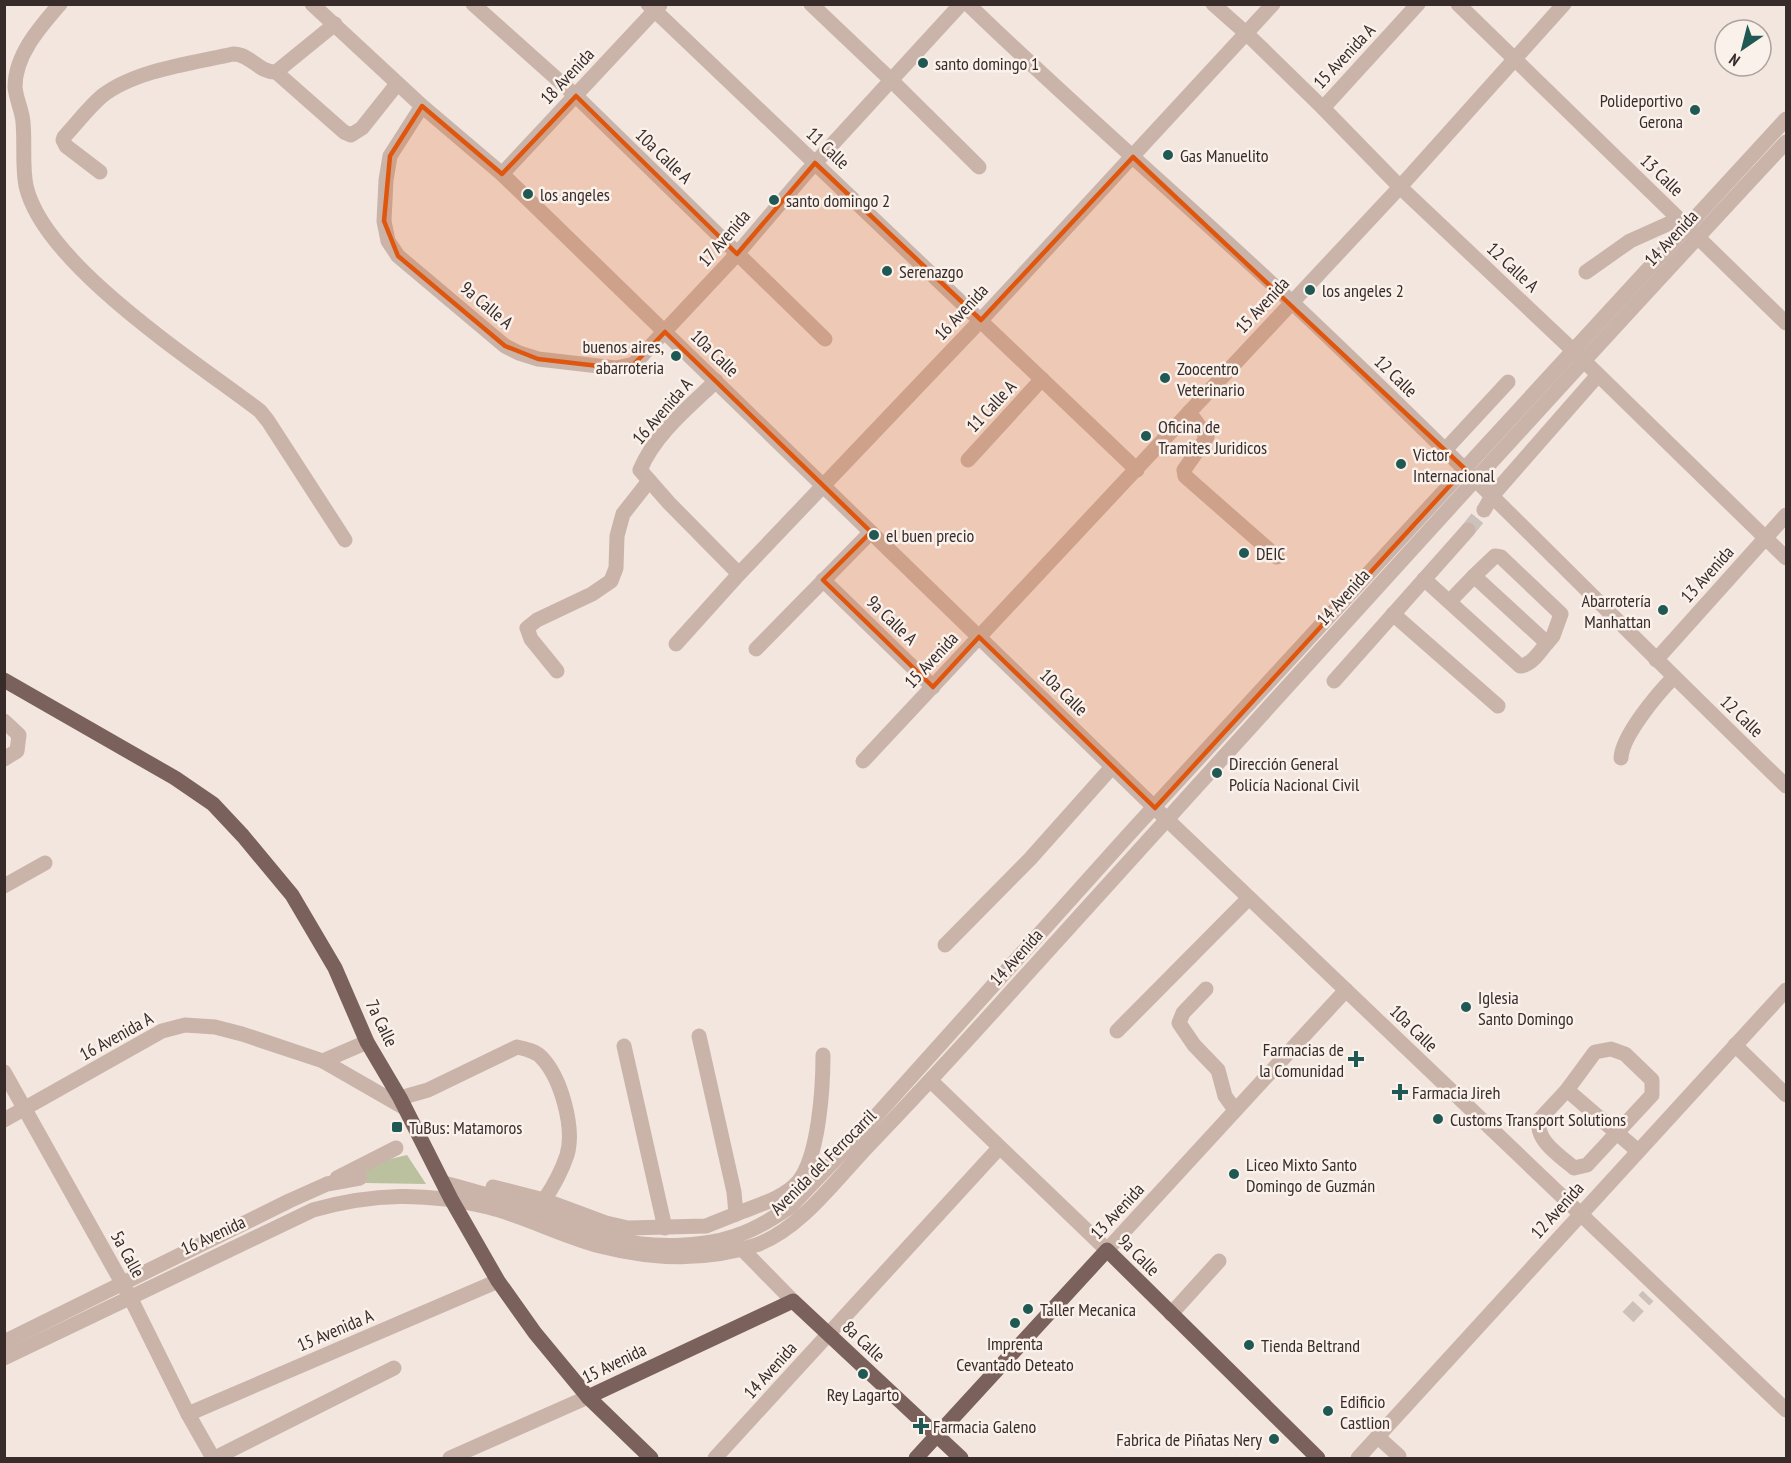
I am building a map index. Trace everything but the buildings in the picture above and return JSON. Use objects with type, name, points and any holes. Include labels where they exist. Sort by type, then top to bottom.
[{"type":"main road","name":"7a Calle","points":[[4,680],[175,778],[213,804],[243,836],[292,895],[335,968],[367,1041],[451,1199],[498,1281],[535,1333],[588,1397],[651,1458]]},
{"type":"main road","name":"9a Calle","points":[[1107,1250],[1318,1458]]},
{"type":"main road","name":"13 Avenida","points":[[916,1458],[1107,1250]]},
{"type":"main road","name":"8a Calle","points":[[793,1301],[961,1458]]},
{"type":"main road","name":"15 Avenida","points":[[588,1397],[793,1301]]},
{"type":"street","points":[[60,4],[21,57],[15,88],[23,119],[23,161],[27,187],[38,214],[66,254],[85,273],[186,356],[260,411],[345,540]]},
{"type":"street","name":"10a Calle","points":[[312,4],[397,84],[502,174],[1155,808],[1581,1214],[1652,1291],[1786,1410]]},
{"type":"street","name":"10a Calle A","points":[[472,4],[576,96],[825,339]]},
{"type":"street","points":[[811,4],[979,167]]},
{"type":"street","name":"17 Avenida","points":[[600,366],[616,368],[634,364],[737,254],[815,163],[961,4]]},
{"type":"street","name":"12 Calle","points":[[968,4],[1292,302],[1786,786]]},
{"type":"street","name":"12 Calle A","points":[[1213,4],[1786,558]]},
{"type":"street","name":"16 Avenida","points":[[676,644],[740,573],[981,320],[1273,4]]},
{"type":"street","name":"15 Avenida A","points":[[1323,108],[1418,4]]},
{"type":"street","name":"13 Calle","points":[[1458,4],[1786,323]]},
{"type":"street","name":"15 Avenida","points":[[863,761],[1400,187],[1564,4]]},
{"type":"street","name":"18 Avenida","points":[[502,174],[576,96],[654,6]]},
{"type":"street","name":"11 Calle","points":[[654,6],[1137,470]]},
{"type":"street","points":[[276,72],[335,24]]},
{"type":"street","points":[[100,172],[66,146],[64,136],[102,97],[125,82],[178,66],[242,54],[266,70],[276,72],[344,132],[351,135],[362,128],[397,84]]},
{"type":"street","name":"9a Calle A","points":[[422,106],[390,156],[384,201],[384,221],[388,241],[398,256],[505,346],[538,359],[600,366]]},
{"type":"street","name":"14 Avenida","points":[[442,1180],[534,1209],[620,1240],[649,1244],[682,1245],[735,1236],[791,1206],[811,1187],[1155,808],[1579,356],[1688,228],[1786,119]]},
{"type":"street","name":"14 Avenida","points":[[1688,228],[1786,142]]},
{"type":"street","points":[[1586,272],[1630,241],[1688,228]]},
{"type":"street","points":[[1484,510],[1492,496],[1598,375]]},
{"type":"street","name":"11 Calle A","points":[[968,460],[1042,379]]},
{"type":"street","name":"16 Avenida A","points":[[557,671],[531,639],[527,628],[537,620],[592,594],[611,581],[616,568],[617,536],[623,514],[645,475],[646,455],[716,381]]},
{"type":"street","points":[[1445,450],[1508,382]]},
{"type":"street","points":[[1189,412],[1207,437],[1184,470],[1185,476],[1277,557]]},
{"type":"street","name":"14 Avenida","points":[[931,1081],[1167,819],[1470,474]]},
{"type":"street","points":[[645,475],[740,573]]},
{"type":"street","name":"13 Avenida","points":[[1656,660],[1786,515]]},
{"type":"street","points":[[1334,681],[1468,530]]},
{"type":"street","points":[[756,649],[871,532]]},
{"type":"street","points":[[1424,579],[1520,666],[1526,666],[1531,662],[1553,636],[1561,614],[1501,557],[1495,556],[1450,601]]},
{"type":"street","points":[[1474,576],[1547,643]]},
{"type":"street","name":"9a Calle A","points":[[823,580],[933,687]]},
{"type":"street","points":[[1393,614],[1498,706]]},
{"type":"street","points":[[1621,759],[1621,750],[1629,735],[1674,677]]},
{"type":"street","points":[[4,721],[19,735],[16,750],[4,759]]},
{"type":"street","points":[[945,945],[1030,859],[1112,766]]},
{"type":"street","points":[[4,886],[45,863]]},
{"type":"street","points":[[1117,1031],[1249,898]]},
{"type":"street","points":[[1206,989],[1183,1013],[1179,1023],[1194,1045],[1218,1070],[1225,1096],[1235,1110]]},
{"type":"street","name":"13 Avenida","points":[[1107,1250],[1346,990]]},
{"type":"street","name":"12 Avenida","points":[[1358,1458],[1786,990]]},
{"type":"street","name":"16 Avenida A","points":[[4,1120],[162,1031],[185,1025],[233,1031],[323,1062],[401,1102]]},
{"type":"street","points":[[699,1036],[734,1192],[736,1214]]},
{"type":"street","points":[[323,1062],[367,1041]]},
{"type":"street","points":[[1735,1045],[1786,1095]]},
{"type":"street","points":[[624,1046],[665,1228]]},
{"type":"street","points":[[401,1102],[517,1047],[530,1050],[542,1057],[559,1086],[568,1114],[568,1153],[544,1200]]},
{"type":"street","points":[[1611,1049],[1625,1054],[1652,1080],[1652,1095],[1616,1132],[1587,1165],[1574,1168],[1538,1132],[1540,1119],[1567,1090],[1595,1052],[1611,1049]]},
{"type":"street","points":[[442,1180],[497,1187],[628,1228],[706,1226],[781,1194],[798,1182],[806,1167],[820,1119],[822,1055]]},
{"type":"street","name":"5a Calle","points":[[4,1072],[126,1291],[188,1414],[214,1458]]},
{"type":"street","name":"9a Calle","points":[[931,1081],[1107,1250]]},
{"type":"street","name":"Avenida del Ferrocarril","points":[[451,1199],[529,1219],[597,1245],[656,1257],[698,1256],[742,1249],[763,1242],[785,1229],[802,1215],[931,1081]]},
{"type":"street","points":[[1567,1090],[1638,1151]]},
{"type":"street","points":[[126,1291],[289,1201],[396,1148]]},
{"type":"street","name":"14 Avenida","points":[[715,1458],[999,1148]]},
{"type":"street","points":[[327,1184],[360,1178]]},
{"type":"street","name":"16 Avenida","points":[[5,1341],[313,1210],[347,1200],[383,1196],[451,1199]]},
{"type":"street","name":"8a Calle","points":[[742,1249],[793,1301]]},
{"type":"street","points":[[1171,1314],[1219,1261]]},
{"type":"street","name":"15 Avenida A","points":[[188,1414],[498,1281]]},
{"type":"street","name":"16 Avenida","points":[[4,1358],[126,1291]]},
{"type":"street","points":[[214,1458],[394,1368]]},
{"type":"street","name":"15 Avenida","points":[[450,1458],[588,1397]]},
{"type":"street","points":[[1378,1437],[1399,1456]]},
{"type":"highlighted area","points":[[576,96],[737,254],[815,163],[981,320],[1133,157],[1465,469],[1155,808],[979,637],[933,687],[823,580],[871,532],[665,332],[634,364],[616,368],[538,359],[505,346],[398,256],[384,221],[390,156],[422,106],[502,174]]},
{"type":"green space","points":[[407,1155],[426,1184],[366,1183],[359,1171],[386,1160]]},
{"type":"tunnel","points":[[1468,530],[1484,510]]},
{"type":"tunnel","points":[[1628,1317],[1648,1296]]},
{"type":"place","name":"santo domingo 1","points":[[923,63]]},
{"type":"place","name":"Polideportivo Gerona","points":[[1695,110]]},
{"type":"place","name":"Gas Manuelito","points":[[1168,155]]},
{"type":"place","name":"los angeles","points":[[528,194]]},
{"type":"place","name":"santo domingo 2","points":[[774,200]]},
{"type":"place","name":"Serenazgo","points":[[887,271]]},
{"type":"place","name":"los angeles 2","points":[[1310,290]]},
{"type":"place","name":"buenos aires, abarroteria","points":[[676,356]]},
{"type":"place","name":"Zoocentro Veterinario","points":[[1165,378]]},
{"type":"place","name":"Oficina de Tramites Juridicos","points":[[1146,436]]},
{"type":"place","name":"Victor Internacional","points":[[1401,464]]},
{"type":"place","name":"el buen precio","points":[[874,535]]},
{"type":"place","name":"DEIC","points":[[1244,553]]},
{"type":"place","name":"Abarrotería Manhattan","points":[[1663,610]]},
{"type":"place","name":"Dirección General Policía Nacional Civil","points":[[1217,773]]},
{"type":"place","name":"Iglesia Santo Domingo","points":[[1466,1007]]},
{"type":"place","name":"Farmacias de la Comunidad","points":[[1356,1059]]},
{"type":"place","name":"Farmacia Jireh","points":[[1400,1092]]},
{"type":"place","name":"Customs Transport Solutions","points":[[1438,1119]]},
{"type":"place","name":"TuBus: Matamoros","points":[[397,1127]]},
{"type":"place","name":"Liceo Mixto Santo Domingo de Guzmán","points":[[1234,1174]]},
{"type":"place","name":"Taller Mecanica","points":[[1028,1309]]},
{"type":"place","name":"Imprenta Cevantado Deteato","points":[[1015,1323]]},
{"type":"place","name":"Tienda Beltrand","points":[[1249,1345]]},
{"type":"place","name":"Rey Lagarto","points":[[863,1374]]},
{"type":"place","name":"Edificio Castlion","points":[[1328,1411]]},
{"type":"place","name":"Farmacia Galeno","points":[[921,1426]]},
{"type":"place","name":"Fabrica de Piñatas Nery","points":[[1274,1439]]}]
